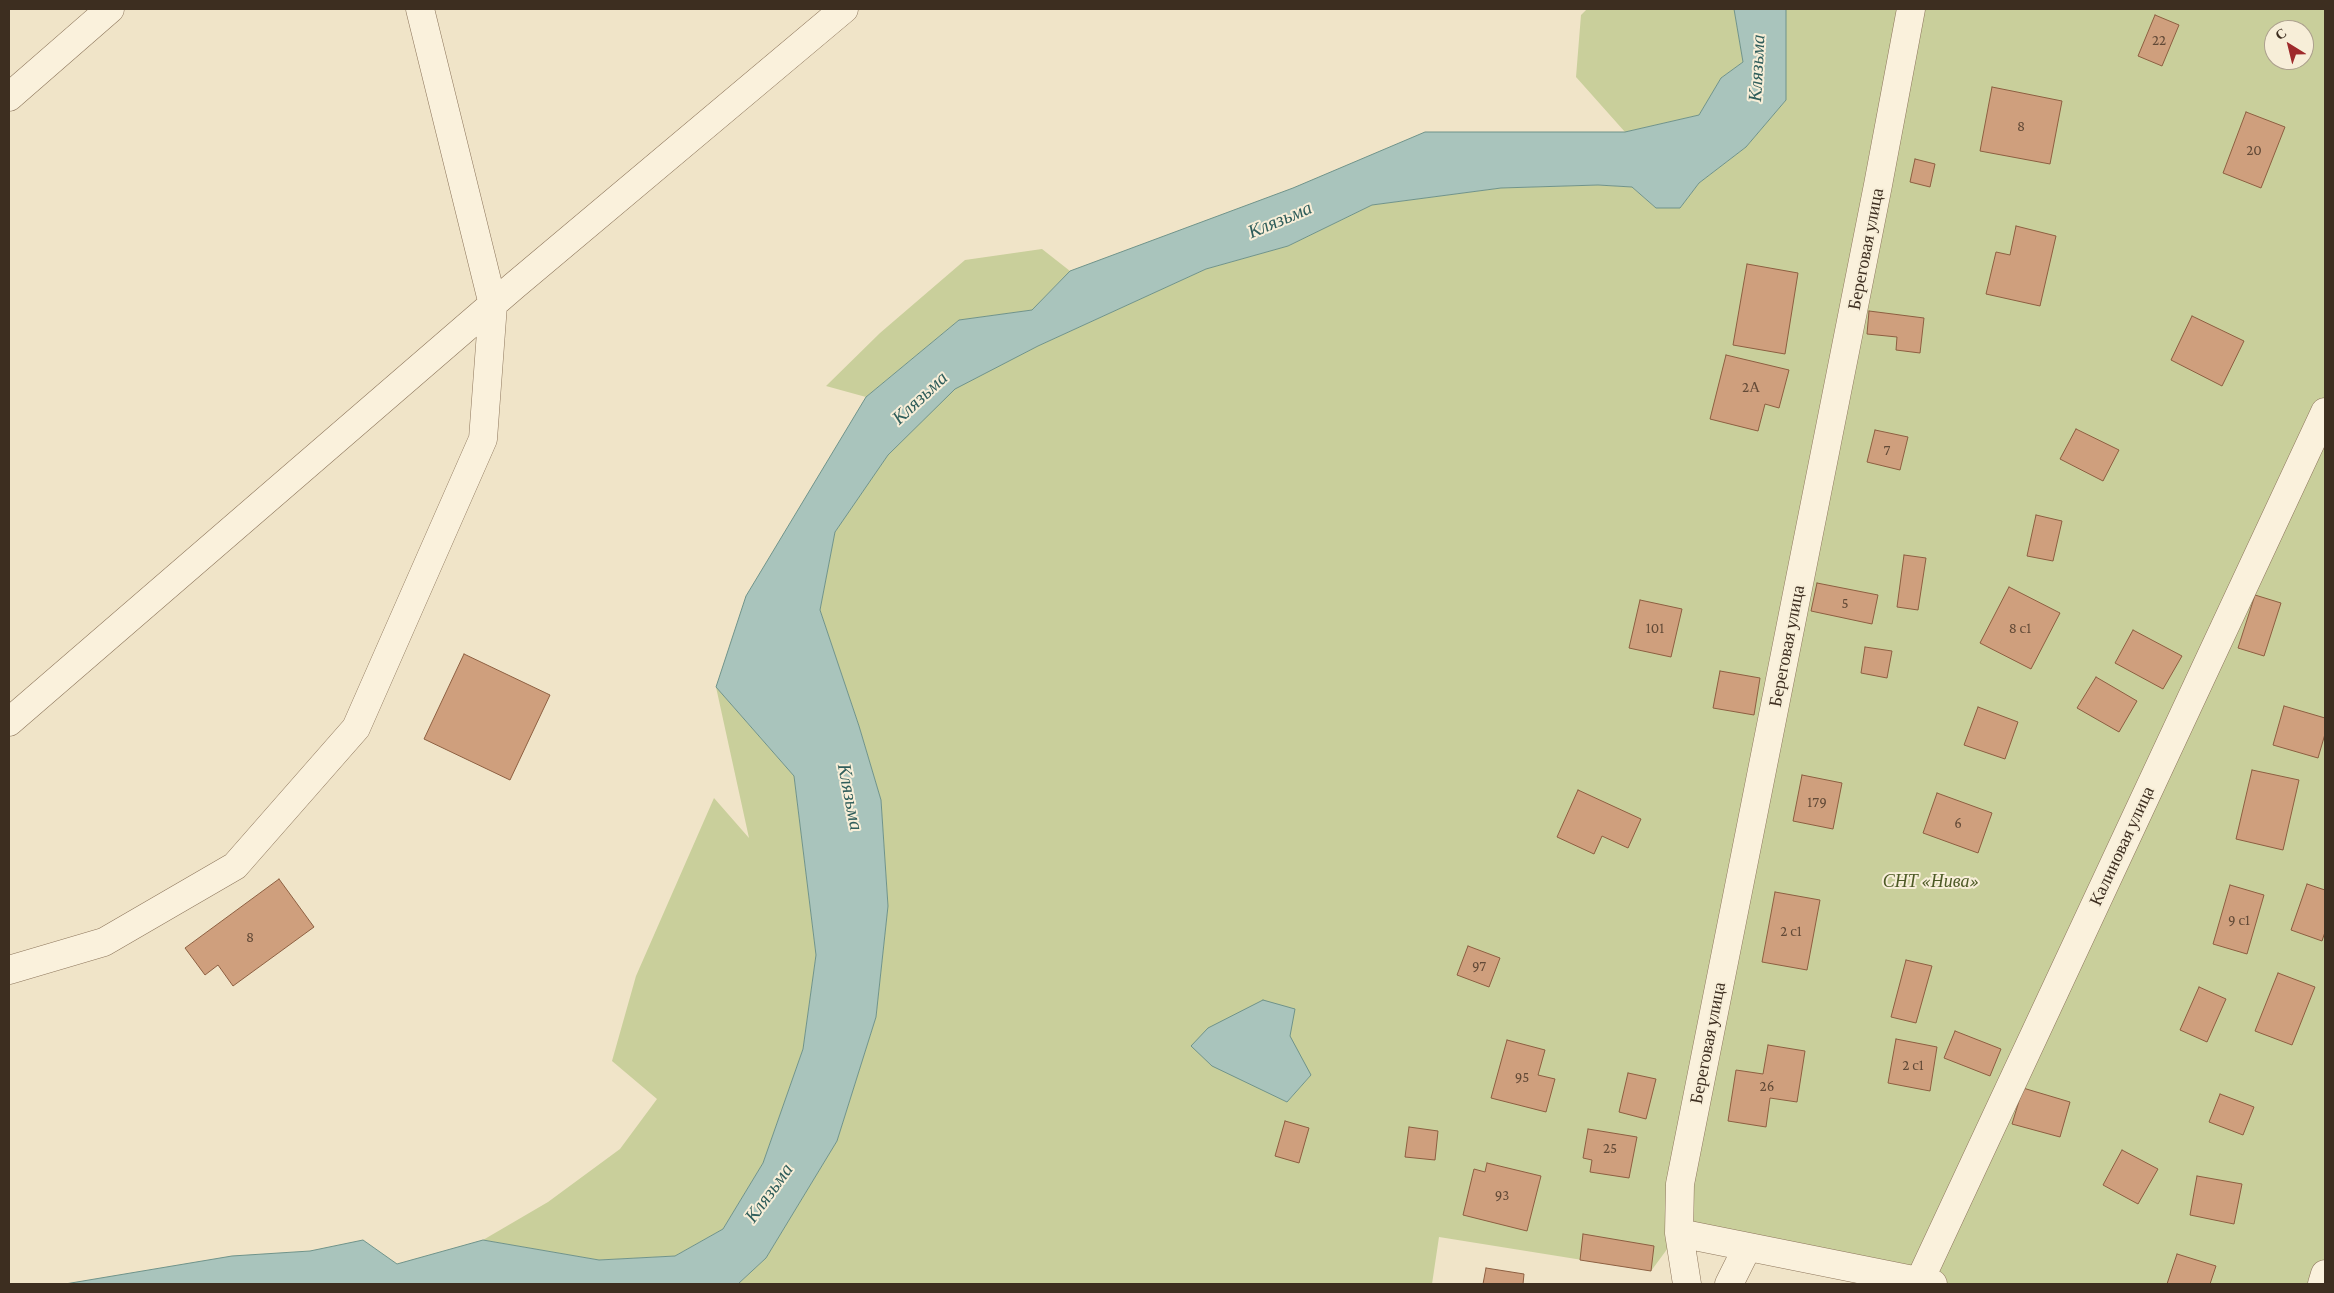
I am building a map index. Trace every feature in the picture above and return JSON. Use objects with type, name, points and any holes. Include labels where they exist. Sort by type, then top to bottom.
[{"type":"street","points":[[9,97],[110,9]]},
{"type":"street","points":[[9,970],[104,942],[235,866],[356,728],[483,439],[493,304],[420,9]]},
{"type":"street","points":[[9,722],[493,304],[844,9]]},
{"type":"street","name":"Береговая улица","points":[[1687,1284],[1679,1233],[1680,1184],[1878,185],[1911,9]]},
{"type":"street","name":"Калиновая улица","points":[[1926,1282],[2325,412]]},
{"type":"street","points":[[1679,1233],[1926,1282]]},
{"type":"street","points":[[1729,1284],[1747,1248]]},
{"type":"street","points":[[2322,1284],[2325,1274]]},
{"type":"green space","points":[[1587,9],[1734,9],[1743,62],[1721,78],[1699,115],[1625,132],[1576,77],[1581,15]]},
{"type":"green space","name":"СНТ «Нива»","points":[[1786,9],[2325,9],[2325,1274],[2322,1284],[1933,1284],[1679,1233],[1651,1271],[1439,1237],[1432,1284],[738,1284],[766,1258],[837,1141],[876,1017],[888,906],[881,800],[859,726],[820,610],[835,532],[888,455],[954,389],[1038,346],[1206,269],[1288,246],[1372,205],[1501,188],[1598,185],[1632,187],[1656,208],[1680,208],[1699,183],[1746,147],[1786,100]],"holes":[[[1311,1075],[1287,1102],[1245,1081]]]},
{"type":"green space","points":[[1042,249],[1070,271],[1032,310],[959,320],[866,397],[826,386],[880,333],[965,260]]},
{"type":"green space","points":[[716,687],[794,776],[816,955],[803,1049],[763,1163],[723,1229],[675,1256],[599,1260],[483,1240],[548,1202],[620,1149],[657,1099],[612,1061],[636,976],[714,798],[749,838]]},
{"type":"water","name":"Клязьма","points":[[1734,9],[1786,9],[1786,100],[1746,147],[1699,183],[1680,208],[1656,208],[1632,187],[1598,185],[1501,188],[1372,205],[1288,246],[1206,269],[1038,346],[955,389],[888,455],[835,532],[820,610],[859,726],[881,800],[888,906],[876,1017],[837,1141],[766,1258],[738,1284],[65,1284],[232,1256],[310,1251],[363,1240],[397,1264],[483,1240],[599,1260],[675,1256],[723,1229],[763,1163],[803,1049],[816,955],[794,776],[716,687],[746,596],[866,397],[959,320],[1032,310],[1070,271],[1293,188],[1425,132],[1625,132],[1699,115],[1721,78],[1743,62]]},
{"type":"water","points":[[1263,1000],[1295,1009],[1290,1036],[1311,1075],[1287,1102],[1212,1066],[1191,1046],[1208,1028]]},
{"type":"building","points":[[2155,15],[2179,25],[2162,66],[2138,56]]},
{"type":"building","points":[[1992,87],[2062,101],[2050,164],[1980,151]]},
{"type":"building","points":[[2246,112],[2285,127],[2261,188],[2223,173]]},
{"type":"building","points":[[1915,159],[1935,164],[1930,187],[1910,182]]},
{"type":"building","points":[[2016,226],[2056,236],[2040,306],[1986,294],[1996,252],[2010,255]]},
{"type":"building","points":[[1747,264],[1798,273],[1785,354],[1733,345]]},
{"type":"building","points":[[1869,311],[1924,318],[1920,353],[1896,350],[1897,337],[1867,334]]},
{"type":"building","points":[[2192,316],[2244,341],[2222,386],[2171,360]]},
{"type":"building","points":[[1726,355],[1789,370],[1779,408],[1765,404],[1758,431],[1710,419]]},
{"type":"building","points":[[2076,429],[2119,450],[2103,481],[2060,459]]},
{"type":"building","points":[[1875,430],[1908,437],[1900,470],[1867,462]]},
{"type":"building","points":[[2036,515],[2062,521],[2053,561],[2027,556]]},
{"type":"building","points":[[1904,555],[1926,558],[1918,610],[1897,607]]},
{"type":"building","points":[[1817,583],[1878,595],[1872,624],[1811,611]]},
{"type":"building","points":[[2009,587],[2060,613],[2031,669],[1980,643]]},
{"type":"building","points":[[2255,595],[2281,603],[2264,656],[2238,648]]},
{"type":"building","points":[[1640,600],[1682,609],[1671,657],[1629,648]]},
{"type":"building","points":[[2133,630],[2182,656],[2163,689],[2115,663]]},
{"type":"building","points":[[1865,647],[1892,651],[1887,678],[1861,673]]},
{"type":"building","points":[[464,654],[550,695],[510,780],[424,739]]},
{"type":"building","points":[[1720,671],[1760,678],[1754,715],[1713,708]]},
{"type":"building","points":[[2096,677],[2137,701],[2119,732],[2077,708]]},
{"type":"building","points":[[2284,706],[2325,718],[2325,734],[2318,758],[2273,745]]},
{"type":"building","points":[[1978,707],[2018,722],[2005,759],[1964,745]]},
{"type":"building","points":[[2252,770],[2299,780],[2283,850],[2236,839]]},
{"type":"building","points":[[1802,775],[1842,783],[1833,829],[1793,821]]},
{"type":"building","points":[[1578,790],[1641,819],[1628,848],[1602,836],[1594,854],[1557,837]]},
{"type":"building","points":[[1937,793],[1992,813],[1978,853],[1923,833]]},
{"type":"building","points":[[279,879],[314,927],[233,986],[218,965],[205,975],[185,948]]},
{"type":"building","points":[[2307,884],[2325,890],[2325,932],[2322,941],[2291,930]]},
{"type":"building","points":[[2230,885],[2264,895],[2247,954],[2213,944]]},
{"type":"building","points":[[1775,892],[1820,900],[1807,970],[1762,962]]},
{"type":"building","points":[[1468,946],[1500,958],[1489,987],[1457,975]]},
{"type":"building","points":[[1906,960],[1932,966],[1916,1023],[1891,1017]]},
{"type":"building","points":[[2278,973],[2315,987],[2292,1045],[2255,1031]]},
{"type":"building","points":[[2199,987],[2226,999],[2207,1042],[2180,1030]]},
{"type":"building","points":[[1955,1031],[2001,1049],[1990,1076],[1944,1058]]},
{"type":"building","points":[[1896,1039],[1937,1047],[1930,1091],[1888,1083]]},
{"type":"building","points":[[1507,1040],[1545,1050],[1538,1075],[1555,1079],[1546,1112],[1491,1098]]},
{"type":"building","points":[[1768,1045],[1805,1051],[1797,1102],[1770,1098],[1766,1127],[1728,1121],[1736,1070],[1763,1074]]},
{"type":"building","points":[[1628,1073],[1656,1079],[1646,1119],[1619,1112]]},
{"type":"building","points":[[2023,1088],[2070,1102],[2060,1137],[2012,1124]]},
{"type":"building","points":[[2220,1094],[2254,1107],[2243,1135],[2209,1122]]},
{"type":"building","points":[[1285,1121],[1309,1128],[1299,1163],[1275,1156]]},
{"type":"building","points":[[1409,1127],[1438,1131],[1435,1160],[1405,1157]]},
{"type":"building","points":[[1588,1129],[1637,1137],[1629,1178],[1590,1172],[1592,1160],[1583,1158]]},
{"type":"building","points":[[2122,1150],[2158,1169],[2138,1204],[2103,1185]]},
{"type":"building","points":[[1487,1163],[1541,1176],[1527,1231],[1463,1215],[1474,1169],[1485,1172]]},
{"type":"building","points":[[2197,1176],[2242,1184],[2234,1224],[2190,1215]]},
{"type":"building","points":[[1583,1234],[1654,1246],[1651,1271],[1580,1260]]},
{"type":"building","points":[[2177,1254],[2216,1266],[2210,1284],[2167,1284]]},
{"type":"building","points":[[1486,1268],[1524,1274],[1523,1284],[1483,1284]]}]
